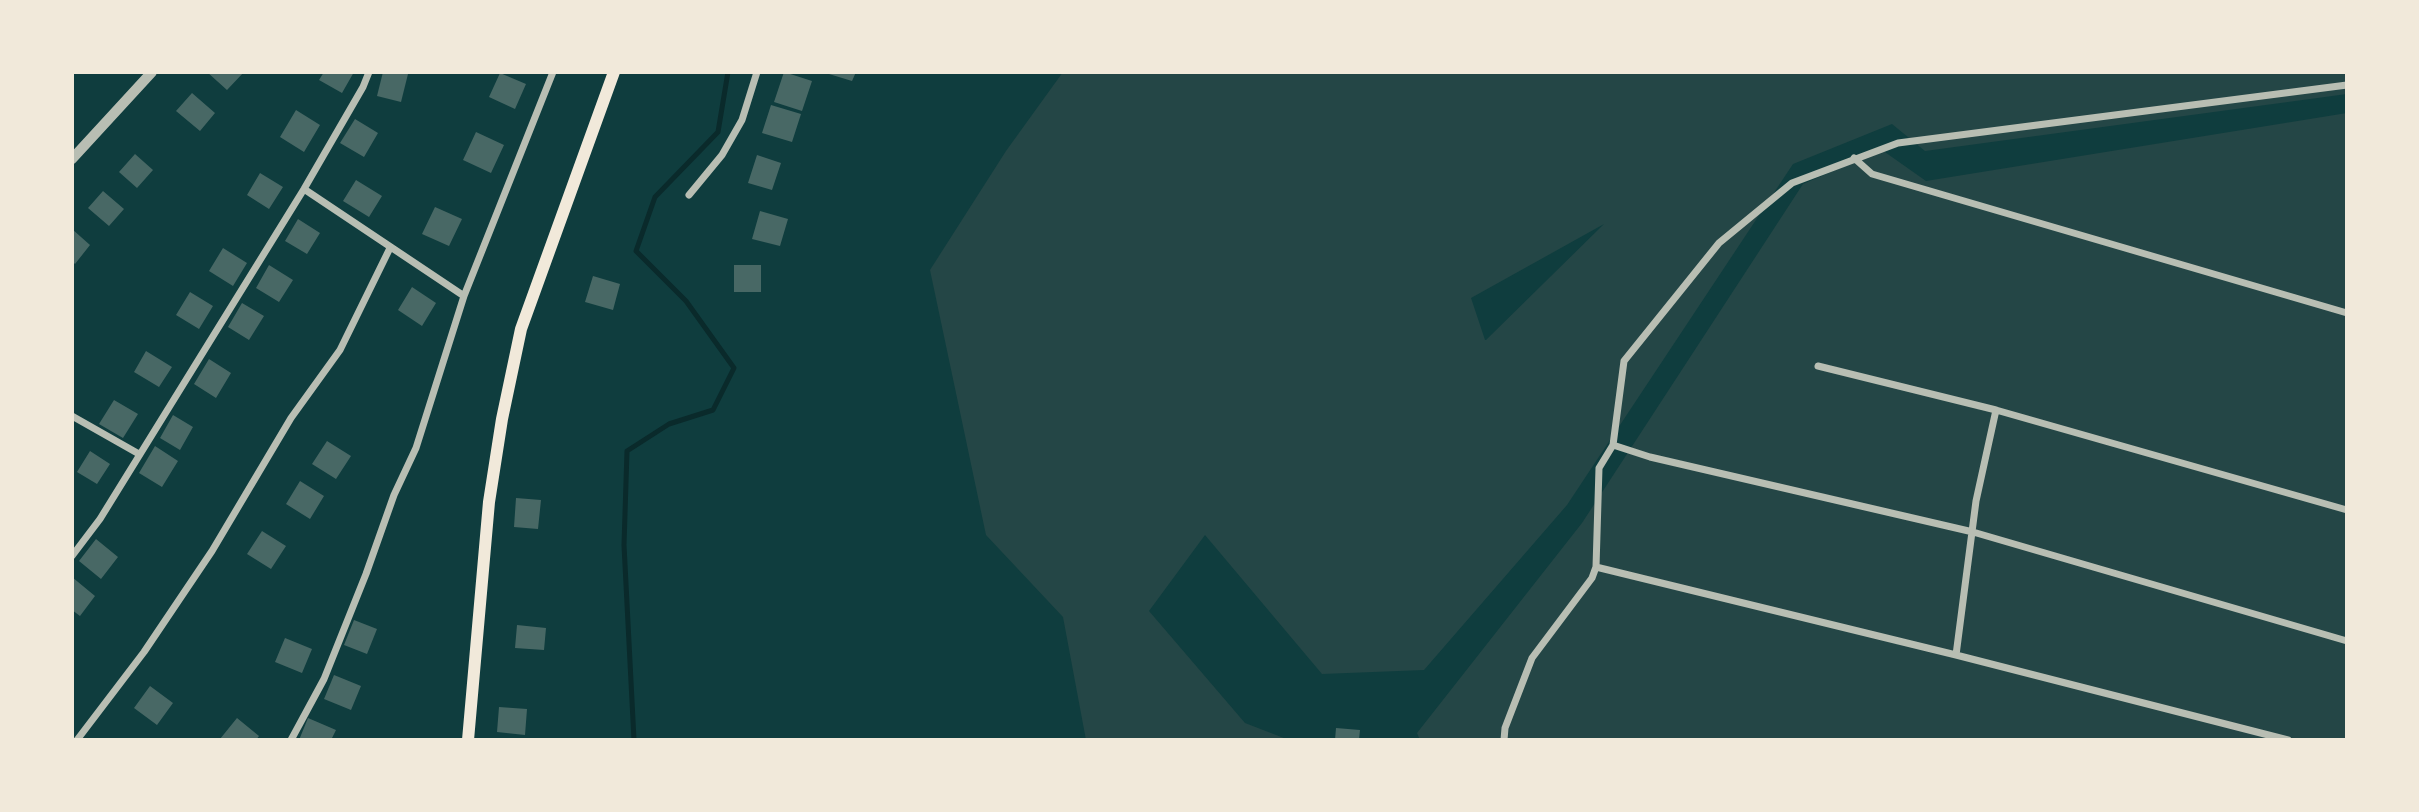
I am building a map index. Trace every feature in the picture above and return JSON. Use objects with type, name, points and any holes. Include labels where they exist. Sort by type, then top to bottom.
[{"type":"main road","points":[[468,740],[489,502],[515,355],[521,329],[614,72]]},
{"type":"street","points":[[72,159],[152,72]]},
{"type":"street","points":[[72,556],[100,519],[304,189],[363,88],[369,72]]},
{"type":"street","points":[[290,740],[324,679],[366,574],[394,495],[416,447],[464,296],[553,72]]},
{"type":"street","points":[[689,195],[722,155],[742,120],[757,72]]},
{"type":"street","points":[[1504,740],[1505,729],[1532,658],[1597,568],[1599,468],[1613,445],[1624,361],[1719,243],[1792,183],[1899,143],[2347,85]]},
{"type":"street","points":[[1854,159],[1872,174],[2347,313]]},
{"type":"street","points":[[304,189],[464,296]]},
{"type":"street","points":[[77,740],[144,652],[212,551],[291,418],[340,350],[390,248]]},
{"type":"street","points":[[1818,366],[1997,410],[2347,510]]},
{"type":"street","points":[[1956,655],[1976,501],[1997,410]]},
{"type":"street","points":[[72,416],[139,454]]},
{"type":"street","points":[[1613,445],[1650,457],[1973,532],[2347,641]]},
{"type":"street","points":[[1597,568],[1956,655],[2288,740]]},
{"type":"shaded area","points":[[1063,72],[2347,72],[2347,94],[1925,151],[1892,124],[1793,164],[1567,505],[1424,670],[1322,674],[1205,535],[1149,611],[1245,723],[1289,740],[1086,740],[1063,617],[986,535],[930,270],[1006,151]],"holes":[[[1604,224],[1486,340],[1471,298]]]},
{"type":"shaded area","points":[[2347,113],[2347,740],[1420,740],[1417,733],[1582,523],[1803,184],[1882,150],[1926,181]]},
{"type":"building","points":[[207,72],[244,72],[227,90]]},
{"type":"building","points":[[324,72],[354,72],[342,93],[319,80]]},
{"type":"building","points":[[383,72],[408,74],[401,102],[377,96]]},
{"type":"building","points":[[784,72],[812,81],[802,111],[774,102]]},
{"type":"building","points":[[856,72],[852,81],[829,74]]},
{"type":"building","points":[[500,73],[526,84],[515,109],[489,97]]},
{"type":"building","points":[[192,93],[215,113],[200,131],[176,111]]},
{"type":"building","points":[[771,105],[801,114],[792,142],[762,133]]},
{"type":"building","points":[[296,110],[320,125],[304,152],[280,137]]},
{"type":"building","points":[[355,119],[378,133],[364,157],[340,143]]},
{"type":"building","points":[[476,132],[504,145],[491,173],[463,160]]},
{"type":"building","points":[[135,154],[153,170],[137,188],[119,172]]},
{"type":"building","points":[[757,155],[781,163],[772,190],[748,183]]},
{"type":"building","points":[[260,173],[283,187],[269,209],[247,195]]},
{"type":"building","points":[[356,180],[382,196],[369,217],[343,201]]},
{"type":"building","points":[[103,191],[124,209],[109,226],[88,208]]},
{"type":"building","points":[[435,207],[462,219],[449,246],[422,234]]},
{"type":"building","points":[[760,211],[788,219],[780,246],[752,239]]},
{"type":"building","points":[[298,219],[320,233],[307,254],[285,241]]},
{"type":"building","points":[[72,229],[90,245],[75,264],[72,261]]},
{"type":"building","points":[[223,248],[247,263],[233,286],[209,271]]},
{"type":"building","points":[[269,265],[293,280],[279,302],[256,288]]},
{"type":"building","points":[[734,265],[761,265],[761,292],[734,292]]},
{"type":"building","points":[[593,276],[620,284],[613,310],[585,302]]},
{"type":"building","points":[[412,287],[436,303],[422,326],[398,310]]},
{"type":"building","points":[[190,292],[213,306],[199,329],[176,315]]},
{"type":"building","points":[[242,303],[264,316],[249,340],[228,327]]},
{"type":"building","points":[[146,351],[172,367],[159,387],[134,372]]},
{"type":"building","points":[[209,359],[231,373],[216,398],[194,384]]},
{"type":"building","points":[[114,400],[138,414],[123,438],[99,424]]},
{"type":"building","points":[[173,415],[193,427],[180,450],[160,438]]},
{"type":"building","points":[[327,441],[351,456],[336,479],[312,464]]},
{"type":"building","points":[[155,446],[178,461],[162,487],[139,473]]},
{"type":"building","points":[[90,451],[110,464],[97,484],[77,472]]},
{"type":"building","points":[[300,481],[324,496],[310,519],[286,504]]},
{"type":"building","points":[[516,498],[541,500],[538,529],[514,527]]},
{"type":"building","points":[[262,531],[286,546],[271,569],[247,554]]},
{"type":"building","points":[[96,539],[118,557],[101,579],[79,561]]},
{"type":"building","points":[[72,577],[95,596],[80,616],[72,610]]},
{"type":"building","points":[[354,620],[377,629],[367,654],[344,645]]},
{"type":"building","points":[[517,625],[546,628],[544,650],[515,648]]},
{"type":"building","points":[[285,638],[312,649],[302,673],[275,662]]},
{"type":"building","points":[[334,675],[361,686],[351,710],[324,699]]},
{"type":"building","points":[[150,686],[173,703],[157,725],[134,708]]},
{"type":"building","points":[[499,707],[527,709],[525,735],[497,732]]},
{"type":"building","points":[[237,718],[259,736],[256,740],[220,739]]},
{"type":"building","points":[[308,718],[336,730],[331,740],[299,740]]},
{"type":"building","points":[[1336,728],[1360,730],[1359,740],[1335,740]]},
{"type":"waterway","points":[[634,740],[624,545],[627,451],[669,424],[713,410],[734,368],[686,301],[636,251],[655,197],[718,132],[728,72]]}]
